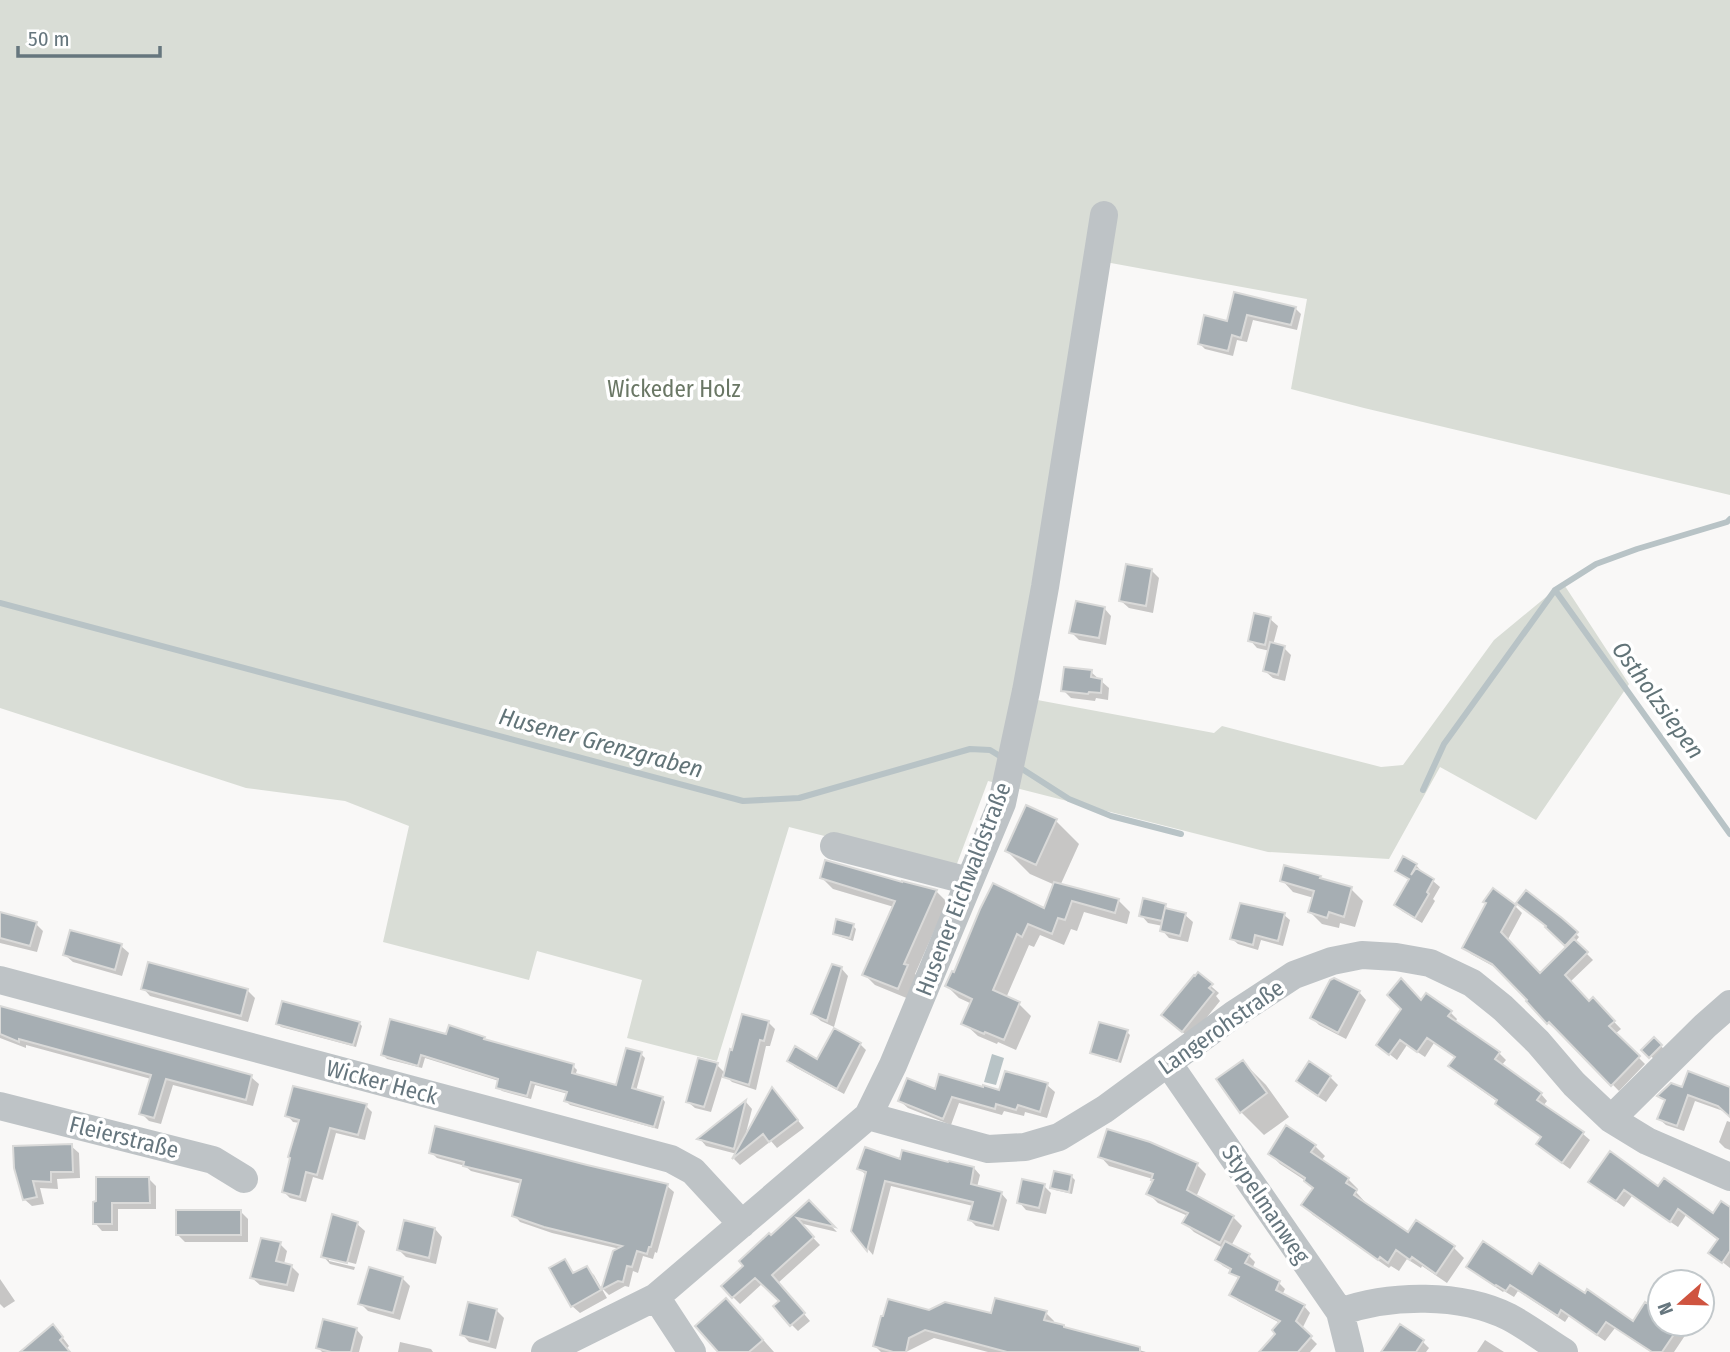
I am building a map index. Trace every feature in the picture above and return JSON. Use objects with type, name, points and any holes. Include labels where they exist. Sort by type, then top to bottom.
[{"type":"street","name":"Husener Eichwaldstraße","points":[[545,1352],[656,1297],[868,1116],[893,1065],[1002,803],[1045,587],[1104,215]]},
{"type":"street","points":[[834,846],[969,881]]},
{"type":"street","name":"Langerohstraße","points":[[868,1116],[988,1149],[1025,1147],[1059,1137],[1105,1109],[1233,1015],[1294,975],[1332,961],[1362,955],[1396,957],[1430,963],[1472,983],[1538,1042],[1574,1084],[1611,1119],[1647,1141],[1730,1177]]},
{"type":"street","name":"Wicker Heck","points":[[0,980],[671,1159],[693,1171],[742,1224]]},
{"type":"street","points":[[1611,1119],[1730,1004]]},
{"type":"street","name":"Stypelmanweg","points":[[1168,1063],[1340,1312],[1350,1352]]},
{"type":"street","name":"Fleierstraße","points":[[0,1106],[213,1160],[244,1179]]},
{"type":"street","points":[[656,1297],[692,1352]]},
{"type":"street","points":[[1340,1312],[1357,1306],[1401,1300],[1438,1299],[1483,1307],[1509,1317],[1564,1352]]},
{"type":"green space","name":"Wickeder Holz","points":[[0,0],[1730,0],[1730,495],[1291,389],[1307,299],[1089,259],[1016,696],[1214,733],[1222,726],[1381,767],[1403,765],[1494,640],[1563,583],[1629,684],[1536,820],[1440,767],[1389,859],[1268,852],[988,781],[955,869],[789,827],[717,1061],[627,1038],[642,980],[537,951],[529,980],[383,942],[409,826],[345,801],[246,788],[0,708]]},
{"type":"shaded area","points":[[992,1054],[1004,1058],[996,1085],[984,1082]]},
{"type":"building","points":[[1234,292],[1296,307],[1291,325],[1247,315],[1241,338],[1232,335],[1228,351],[1198,344],[1204,315],[1227,321]]},
{"type":"building","points":[[1126,564],[1152,569],[1146,606],[1119,601]]},
{"type":"building","points":[[1076,601],[1105,607],[1099,638],[1069,633]]},
{"type":"building","points":[[1254,613],[1271,617],[1265,645],[1248,641]]},
{"type":"building","points":[[1270,642],[1285,646],[1278,675],[1263,671]]},
{"type":"building","points":[[1064,667],[1092,670],[1091,677],[1102,679],[1101,693],[1061,691]]},
{"type":"building","points":[[1026,805],[1057,819],[1036,865],[1005,851]]},
{"type":"building","points":[[1403,856],[1417,864],[1411,875],[1416,868],[1434,879],[1415,918],[1394,905],[1409,879],[1395,871]]},
{"type":"building","points":[[825,860],[937,890],[904,964],[908,965],[898,989],[862,975],[895,901],[820,878]]},
{"type":"building","points":[[1284,865],[1352,887],[1344,917],[1329,912],[1327,918],[1308,912],[1314,891],[1280,881]]},
{"type":"building","points":[[1054,882],[1119,899],[1115,913],[1072,901],[1065,920],[1058,918],[1052,934],[1028,924],[1022,937],[1017,934],[993,990],[1020,1002],[1004,1040],[961,1024],[972,999],[945,986],[952,971],[954,972],[993,883],[1044,908]]},
{"type":"building","points":[[1493,888],[1516,905],[1501,932],[1540,973],[1574,939],[1588,952],[1565,975],[1589,1001],[1593,997],[1615,1021],[1609,1026],[1640,1056],[1611,1086],[1549,1022],[1547,1024],[1492,964],[1462,948],[1486,903],[1483,902]]},
{"type":"building","points":[[1526,890],[1578,932],[1565,946],[1546,926],[1516,903]]},
{"type":"building","points":[[1143,898],[1166,904],[1162,921],[1139,916]]},
{"type":"building","points":[[1240,903],[1285,913],[1278,941],[1255,935],[1253,945],[1230,939]]},
{"type":"building","points":[[1165,908],[1186,913],[1180,936],[1160,931]]},
{"type":"building","points":[[0,912],[37,922],[30,946],[0,938]]},
{"type":"building","points":[[836,919],[854,924],[850,938],[833,934]]},
{"type":"building","points":[[70,930],[122,944],[115,970],[63,955]]},
{"type":"building","points":[[148,962],[248,989],[241,1016],[141,989]]},
{"type":"building","points":[[832,964],[842,967],[827,1021],[811,1014]]},
{"type":"building","points":[[1198,972],[1213,984],[1209,988],[1214,992],[1182,1032],[1161,1015]]},
{"type":"building","points":[[1334,978],[1360,991],[1338,1033],[1310,1018],[1330,980]]},
{"type":"building","points":[[1401,978],[1421,1000],[1426,993],[1452,1011],[1448,1016],[1500,1052],[1495,1059],[1542,1093],[1537,1100],[1584,1132],[1562,1163],[1536,1144],[1541,1137],[1495,1104],[1497,1100],[1448,1066],[1455,1057],[1427,1038],[1417,1052],[1400,1040],[1389,1055],[1376,1045],[1401,1009],[1387,995]]},
{"type":"building","points":[[282,1001],[360,1022],[353,1045],[276,1024]]},
{"type":"building","points":[[0,1006],[252,1075],[246,1100],[166,1079],[154,1118],[139,1114],[151,1075],[19,1039],[19,1042],[0,1034]]},
{"type":"building","points":[[742,1014],[769,1021],[764,1041],[760,1040],[749,1085],[723,1077]]},
{"type":"building","points":[[390,1019],[446,1034],[449,1025],[485,1037],[484,1039],[574,1064],[572,1073],[616,1085],[626,1048],[642,1052],[632,1088],[663,1097],[654,1127],[564,1101],[567,1092],[531,1082],[527,1096],[496,1088],[498,1079],[421,1055],[418,1066],[381,1055]]},
{"type":"building","points":[[1099,1022],[1128,1030],[1118,1061],[1090,1053]]},
{"type":"building","points":[[834,1028],[861,1043],[837,1089],[787,1061],[795,1046],[817,1059]]},
{"type":"building","points":[[1654,1037],[1662,1045],[1649,1058],[1641,1050]]},
{"type":"building","points":[[698,1058],[718,1063],[704,1107],[686,1102]]},
{"type":"building","points":[[1243,1060],[1267,1093],[1240,1113],[1216,1079]]},
{"type":"building","points":[[1309,1061],[1331,1076],[1318,1096],[1296,1081]]},
{"type":"building","points":[[1005,1071],[1048,1083],[1040,1112],[1018,1105],[1016,1110],[996,1104],[995,1109],[952,1097],[943,1119],[898,1101],[907,1078],[935,1089],[939,1074],[999,1090]]},
{"type":"building","points":[[1688,1071],[1730,1087],[1730,1117],[1718,1106],[1688,1095],[1677,1126],[1657,1119],[1665,1100],[1657,1096],[1671,1083],[1682,1087]]},
{"type":"building","points":[[293,1086],[367,1104],[358,1135],[330,1128],[317,1175],[306,1172],[300,1197],[282,1192],[290,1158],[288,1157],[299,1120],[285,1116]]},
{"type":"building","points":[[772,1087],[798,1120],[769,1142],[763,1134],[732,1159]]},
{"type":"building","points":[[746,1100],[734,1149],[697,1139]]},
{"type":"building","points":[[1286,1125],[1316,1145],[1311,1152],[1349,1178],[1346,1183],[1357,1190],[1354,1195],[1408,1232],[1416,1220],[1455,1246],[1436,1274],[1412,1257],[1410,1260],[1396,1250],[1388,1263],[1380,1257],[1378,1260],[1301,1205],[1313,1188],[1304,1181],[1305,1178],[1268,1154]]},
{"type":"building","points":[[435,1126],[668,1184],[647,1254],[637,1251],[632,1267],[627,1266],[623,1282],[618,1281],[601,1290],[613,1251],[622,1246],[544,1227],[512,1216],[521,1180],[463,1166],[464,1162],[429,1153]]},
{"type":"building","points":[[1107,1129],[1150,1142],[1198,1163],[1187,1190],[1234,1216],[1220,1243],[1182,1223],[1188,1213],[1146,1194],[1153,1174],[1098,1157]]},
{"type":"building","points":[[72,1144],[73,1172],[51,1172],[51,1182],[33,1181],[37,1197],[23,1200],[14,1168],[13,1146]]},
{"type":"building","points":[[865,1147],[900,1159],[902,1150],[974,1167],[971,1184],[1002,1192],[993,1226],[968,1220],[973,1202],[885,1181],[867,1251],[851,1231],[866,1172],[857,1169]]},
{"type":"building","points":[[1610,1151],[1658,1186],[1664,1178],[1713,1213],[1721,1201],[1730,1207],[1730,1251],[1722,1263],[1708,1253],[1718,1239],[1678,1209],[1670,1222],[1624,1190],[1616,1201],[1588,1182]]},
{"type":"building","points":[[1054,1171],[1072,1175],[1069,1192],[1050,1188]]},
{"type":"building","points":[[96,1177],[149,1177],[150,1203],[112,1203],[112,1224],[93,1224]]},
{"type":"building","points":[[1022,1179],[1045,1184],[1039,1208],[1017,1203]]},
{"type":"building","points":[[809,1200],[835,1227],[797,1218],[814,1237],[772,1275],[805,1313],[790,1326],[773,1306],[779,1301],[755,1278],[732,1298],[721,1286],[743,1266],[739,1261]]},
{"type":"building","points":[[176,1210],[241,1210],[241,1235],[176,1235]]},
{"type":"building","points":[[332,1214],[358,1222],[347,1263],[321,1257]]},
{"type":"building","points":[[404,1220],[435,1228],[429,1258],[397,1250]]},
{"type":"building","points":[[261,1238],[281,1242],[276,1261],[292,1265],[287,1285],[250,1278]]},
{"type":"building","points":[[1225,1241],[1250,1254],[1245,1263],[1280,1281],[1276,1290],[1305,1305],[1296,1321],[1312,1336],[1298,1352],[1259,1352],[1275,1334],[1272,1330],[1280,1321],[1229,1295],[1239,1277],[1229,1273],[1231,1269],[1215,1260]]},
{"type":"building","points":[[1483,1241],[1532,1274],[1539,1263],[1585,1293],[1587,1289],[1633,1321],[1645,1302],[1646,1338],[1672,1338],[1662,1352],[1652,1352],[1606,1322],[1597,1335],[1561,1310],[1558,1316],[1510,1285],[1506,1291],[1466,1267]]},
{"type":"building","points":[[565,1259],[573,1273],[587,1266],[601,1290],[571,1307],[549,1268]]},
{"type":"building","points":[[369,1267],[403,1277],[393,1313],[358,1304]]},
{"type":"building","points":[[726,1298],[763,1340],[749,1352],[718,1352],[695,1326]]},
{"type":"building","points":[[995,1298],[1047,1311],[1044,1320],[1140,1347],[1140,1352],[1007,1352],[925,1330],[909,1338],[906,1352],[893,1352],[873,1346],[888,1299],[929,1310],[945,1302],[991,1313]]},
{"type":"building","points":[[468,1302],[497,1309],[489,1342],[460,1335]]},
{"type":"building","points":[[323,1319],[357,1328],[351,1352],[331,1352],[316,1348]]},
{"type":"building","points":[[53,1324],[63,1337],[60,1340],[70,1352],[20,1352]]},
{"type":"building","points":[[1400,1324],[1424,1340],[1416,1352],[1381,1352]]},
{"type":"waterway","name":"Husener Grenzgraben","points":[[1423,790],[1444,744],[1555,590],[1596,564],[1730,519]]},
{"type":"waterway","name":"Ostholzsiepen","points":[[1555,590],[1730,834]]},
{"type":"waterway","name":"Husener Grenzgraben","points":[[0,603],[743,801],[799,798],[970,749],[990,750],[1003,758]]},
{"type":"waterway","name":"Husener Grenzgraben","points":[[1019,767],[1069,799],[1111,816],[1181,834]]}]
